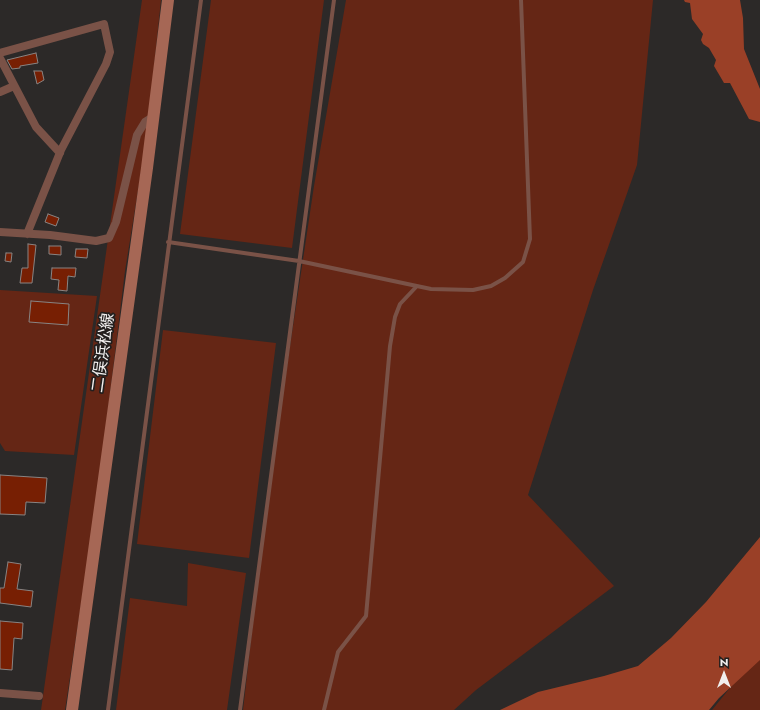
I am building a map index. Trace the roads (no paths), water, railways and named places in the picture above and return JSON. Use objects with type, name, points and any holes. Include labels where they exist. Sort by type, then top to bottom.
[{"type":"main road","name":"二俣浜松線","points":[[72,710],[168,0]]},
{"type":"street","points":[[0,53],[104,24],[110,52],[106,64],[73,124],[27,234]]},
{"type":"street","points":[[0,58],[36,127],[60,153]]},
{"type":"street","points":[[0,92],[14,86]]},
{"type":"street","points":[[0,232],[96,241],[108,238],[116,222],[137,135],[145,122],[153,117]]},
{"type":"street","points":[[0,693],[39,696]]},
{"type":"lane","points":[[108,710],[168,242],[201,0]]},
{"type":"lane","points":[[240,710],[334,0]]},
{"type":"lane","points":[[168,242],[299,261],[432,289],[473,290],[491,286],[505,278],[523,262],[528,250],[530,239],[521,0]]},
{"type":"lane","points":[[324,710],[338,652],[366,616],[390,346],[395,317],[400,304],[417,286]]}]
